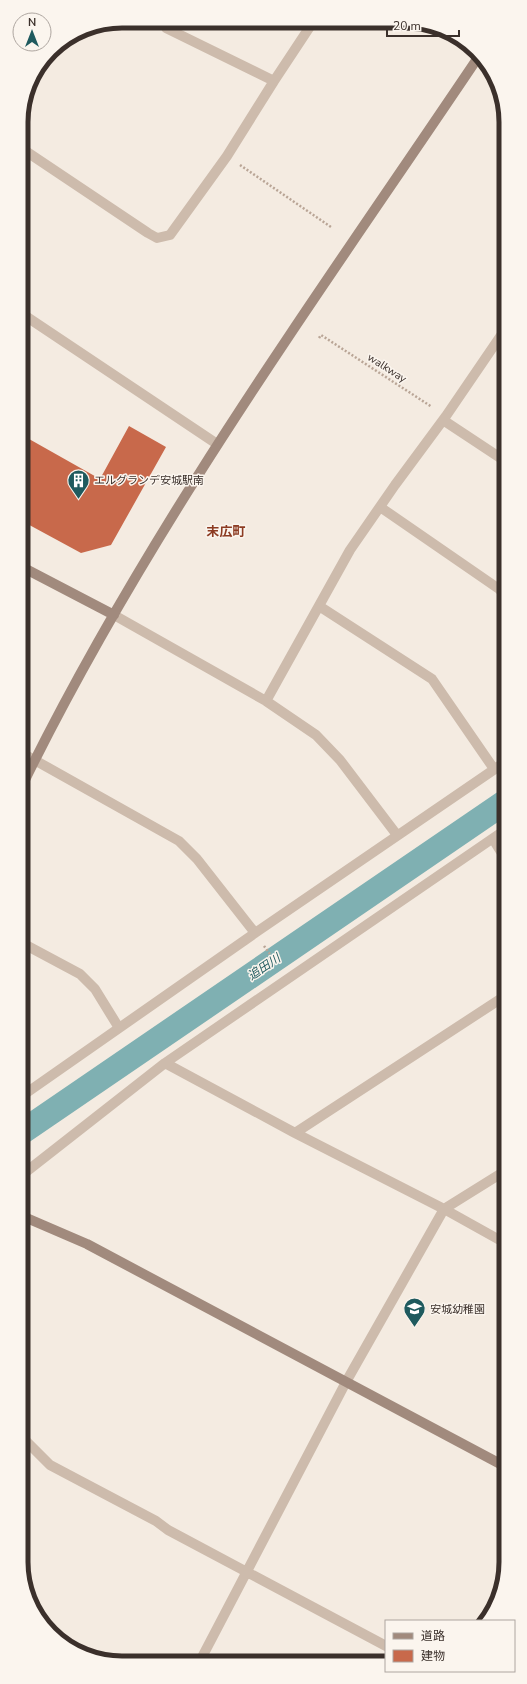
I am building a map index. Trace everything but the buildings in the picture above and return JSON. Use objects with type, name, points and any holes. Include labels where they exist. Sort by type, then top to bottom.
[{"type":"street","points":[[166,28],[274,81]]},
{"type":"street","points":[[28,153],[157,238],[170,235],[227,156],[309,28]]},
{"type":"street","points":[[28,774],[114,614],[217,444],[476,61]]},
{"type":"street","points":[[28,318],[217,444]]},
{"type":"street","points":[[266,701],[350,550],[445,418],[499,338]]},
{"type":"street","points":[[445,418],[499,457]]},
{"type":"street","points":[[380,507],[499,589]]},
{"type":"street","points":[[28,570],[114,614],[266,701],[320,740],[340,760],[397,835]]},
{"type":"street","points":[[319,606],[432,679],[494,769]]},
{"type":"street","points":[[28,757],[179,841],[197,859],[255,933]]},
{"type":"street","points":[[28,1092],[255,933],[499,766]]},
{"type":"street","points":[[28,1171],[165,1063],[499,834]]},
{"type":"street","points":[[492,839],[499,849]]},
{"type":"street","points":[[28,946],[80,974],[94,989],[118,1028]]},
{"type":"street","points":[[294,1134],[499,1000]]},
{"type":"street","points":[[165,1063],[294,1134],[444,1209],[499,1240]]},
{"type":"street","points":[[203,1656],[346,1382],[444,1209],[499,1175]]},
{"type":"street","points":[[28,1219],[87,1244],[499,1463]]},
{"type":"street","points":[[28,1443],[50,1465],[156,1521],[168,1530],[385,1645]]},
{"type":"path","points":[[227,156],[331,227]]},
{"type":"path","name":"walkway","points":[[319,338],[321,335],[445,418]]},
{"type":"path","points":[[255,933],[282,971]]},
{"type":"waterway","name":"追田川","points":[[28,1128],[499,806]]},
{"type":"place","name":"エルグランデ安城駅南","points":[[79,500]]},
{"type":"place","name":"安城幼稚園","points":[[415,1328]]},
{"type":"district","name":"末広町","points":[[226,532]]}]
